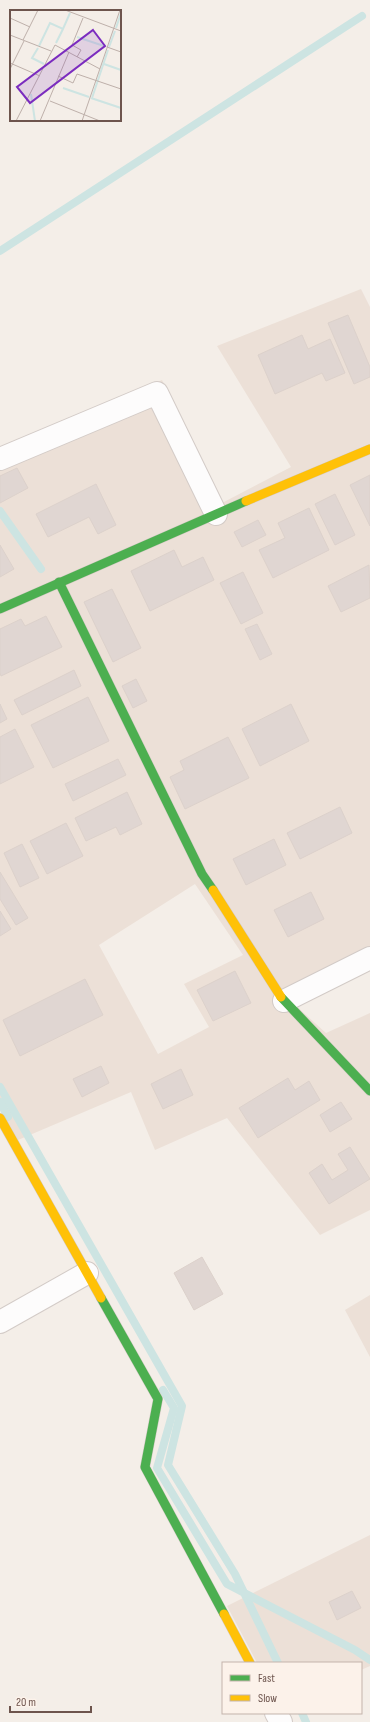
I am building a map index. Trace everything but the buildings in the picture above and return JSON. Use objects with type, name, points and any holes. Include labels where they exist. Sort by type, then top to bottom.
[{"type":"street","points":[[0,459],[157,393],[216,514]]},
{"type":"street","points":[[0,609],[216,514],[370,449]]},
{"type":"street","points":[[59,582],[202,874],[284,1002],[370,1091]]},
{"type":"street","points":[[284,1002],[370,958]]},
{"type":"street","points":[[0,1118],[158,1399],[145,1467],[249,1662]]},
{"type":"street","points":[[0,1322],[87,1273]]},
{"type":"shaded area","points":[[361,289],[370,307],[370,967],[295,1005],[326,1033],[370,1013],[370,1210],[320,1235],[227,1118],[155,1150],[131,1092],[18,1140],[0,1108],[0,449],[162,380],[222,503],[291,467],[217,346]],"holes":[[[195,884],[243,955],[184,984],[209,1027],[158,1054],[99,945]]]},
{"type":"shaded area","points":[[370,1295],[370,1357],[345,1310]]},
{"type":"shaded area","points":[[370,1535],[370,1666],[362,1670],[362,1662],[256,1662],[227,1606]]},
{"type":"waterway","points":[[0,251],[362,16]]},
{"type":"waterway","points":[[0,511],[41,569]]},
{"type":"waterway","points":[[0,1087],[182,1406],[168,1465],[235,1574],[278,1662]]},
{"type":"waterway","points":[[0,1102],[8,1117]]},
{"type":"waterway","points":[[163,1390],[174,1408],[157,1468],[227,1584],[355,1650],[370,1660]]},
{"type":"waterway","points":[[302,1714],[306,1722]]},
{"type":"traffic: fast","points":[[0,609],[246,501]]},
{"type":"traffic: fast","points":[[59,582],[202,874],[213,890]]},
{"type":"traffic: fast","points":[[281,997],[370,1091]]},
{"type":"traffic: fast","points":[[101,1298],[158,1399],[145,1467],[224,1614]]},
{"type":"traffic: slow","points":[[246,501],[370,449]]},
{"type":"traffic: slow","points":[[213,890],[281,997]]},
{"type":"traffic: slow","points":[[0,1118],[101,1298]]},
{"type":"traffic: slow","points":[[224,1614],[249,1662]]}]
